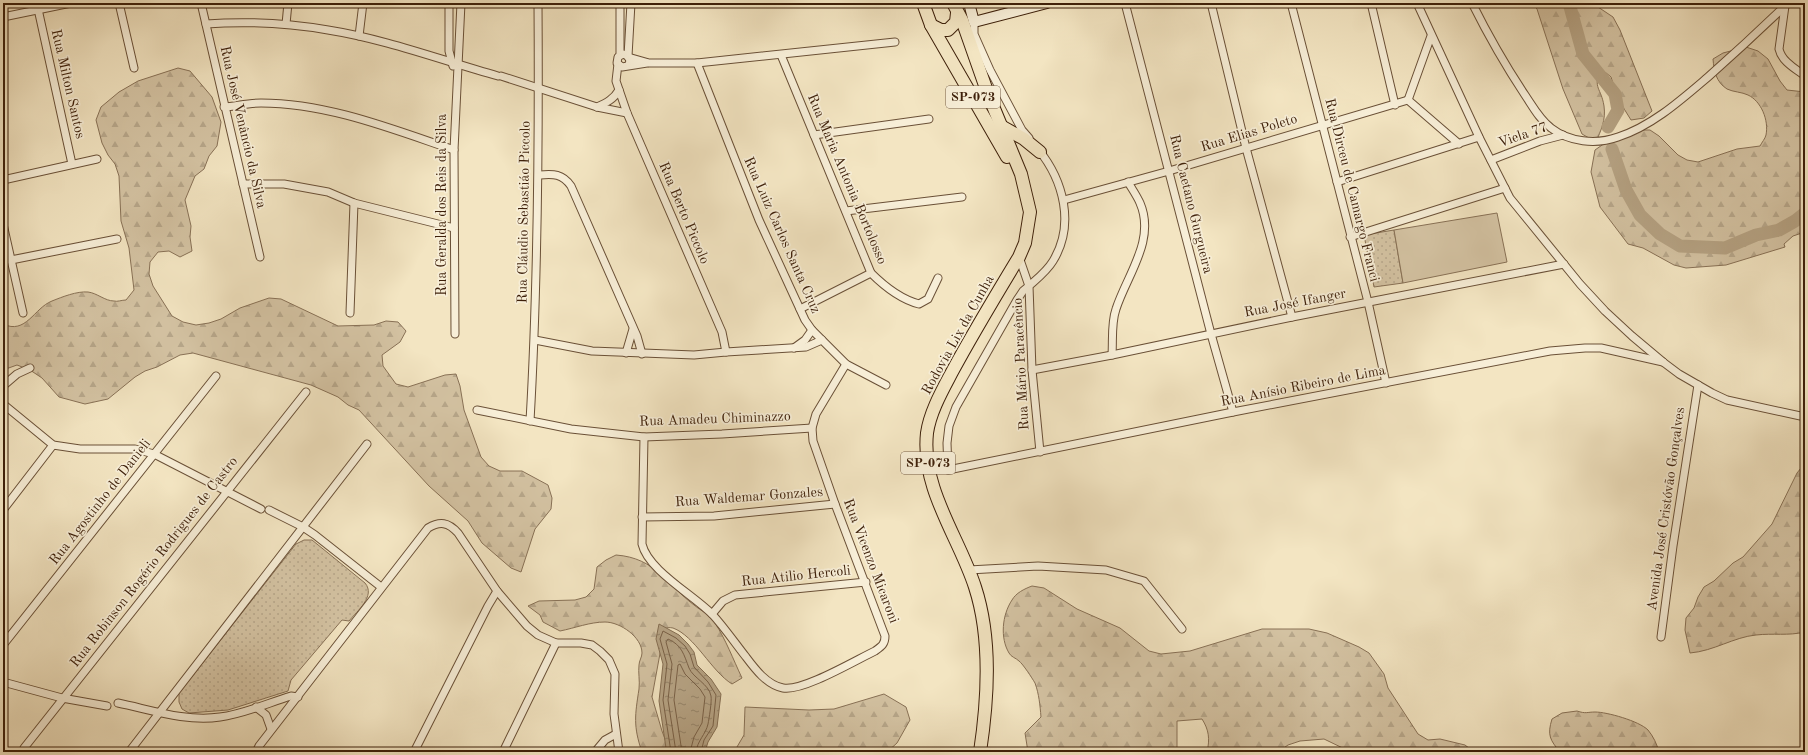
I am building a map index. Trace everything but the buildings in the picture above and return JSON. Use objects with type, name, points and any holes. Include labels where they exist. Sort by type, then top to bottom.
[{"type":"main road","name":"Rodovia Lix da Cunha","points":[[923,3],[931,25],[1018,175],[1025,190]]},
{"type":"main road","name":"Rodovia Lix da Cunha","points":[[955,8],[962,20],[971,50],[1021,174],[1030,212],[1025,243],[1019,257],[970,340],[945,387],[932,414],[927,433],[927,459],[932,484],[969,570],[981,607],[986,653],[985,718],[980,752]]},
{"type":"main road","points":[[931,25],[941,30],[948,30],[954,26],[956,22],[955,8]]},
{"type":"main road","points":[[1001,126],[1024,139],[1040,152]]},
{"type":"street","points":[[3,17],[71,3]]},
{"type":"street","points":[[119,3],[134,68]]},
{"type":"street","name":"Rua José Venâncio da Silva","points":[[201,3],[260,257]]},
{"type":"street","points":[[286,24],[288,3]]},
{"type":"street","points":[[359,36],[363,3]]},
{"type":"street","points":[[449,3],[449,51],[455,64]]},
{"type":"street","points":[[455,64],[461,3]]},
{"type":"street","name":"Rua Cláudio Sebastiáo Piccolo","points":[[530,421],[539,175],[538,3]]},
{"type":"street","points":[[597,107],[608,101],[619,88],[623,66],[630,61],[625,56],[620,3]]},
{"type":"street","points":[[625,56],[631,3]]},
{"type":"street","points":[[969,3],[974,22],[1047,3]]},
{"type":"street","name":"Rua Caetano Gurgueira","points":[[1124,3],[1233,412]]},
{"type":"street","points":[[1211,3],[1246,148],[1292,317]]},
{"type":"street","name":"Rua Dirceu de Camargo Franci","points":[[1291,3],[1368,302],[1386,383]]},
{"type":"street","points":[[1371,3],[1395,105]]},
{"type":"street","points":[[1417,3],[1431,36],[1510,198],[1605,311],[1663,362],[1698,385],[1727,400],[1805,417]]},
{"type":"street","points":[[1472,3],[1503,62],[1539,117],[1550,127],[1563,135],[1585,141],[1604,141],[1618,137],[1648,122],[1678,103],[1735,53],[1787,4]]},
{"type":"street","points":[[1787,4],[1779,49],[1780,54],[1783,59],[1805,76]]},
{"type":"street","name":"Rua Milton Santos","points":[[38,9],[72,164]]},
{"type":"street","points":[[206,24],[237,22],[286,24],[359,36],[499,76],[538,90],[597,107],[627,113]]},
{"type":"street","name":"Rua Mário Paracêncio","points":[[974,22],[974,34],[1003,95],[1022,130],[1040,152],[1053,172],[1064,200],[1065,223],[1059,251],[1052,263],[1029,286],[1032,370],[1040,452]]},
{"type":"street","points":[[1431,36],[1408,100],[1459,144]]},
{"type":"street","points":[[623,66],[649,63],[697,63],[895,42]]},
{"type":"street","name":"Rua Maria Antonia Bortolosso","points":[[781,55],[871,273],[896,294],[919,304],[928,299],[938,278]]},
{"type":"street","points":[[623,66],[617,58],[625,56],[649,63]]},
{"type":"street","name":"Rua Luiz Carlos Santa Cruz","points":[[697,63],[746,189],[800,310],[812,330],[846,364],[886,384]]},
{"type":"street","name":"Rua Geralda dos Reis da Silva","points":[[455,64],[457,76],[454,150],[456,334]]},
{"type":"street","name":"Rua Berto Piccolo","points":[[619,88],[627,113],[722,332],[726,352]]},
{"type":"street","name":"Rua Elias Poleto","points":[[1064,200],[1170,171],[1408,100]]},
{"type":"street","points":[[224,107],[260,103],[303,107],[346,116],[454,150]]},
{"type":"street","points":[[814,135],[929,118]]},
{"type":"street","name":"Viela 77","points":[[1491,160],[1540,141],[1563,135]]},
{"type":"street","points":[[1337,182],[1480,137]]},
{"type":"street","points":[[3,180],[97,159]]},
{"type":"street","points":[[539,175],[561,176],[566,179],[571,186],[637,336],[642,354]]},
{"type":"street","points":[[1112,355],[1116,311],[1141,250],[1145,230],[1144,216],[1140,204],[1128,182]]},
{"type":"street","points":[[243,184],[284,184],[328,192],[354,203],[454,228]]},
{"type":"street","points":[[1350,236],[1505,188]]},
{"type":"street","points":[[846,211],[962,197]]},
{"type":"street","points":[[350,314],[354,203]]},
{"type":"street","points":[[3,224],[22,313]]},
{"type":"street","points":[[11,260],[117,239]]},
{"type":"street","points":[[1019,257],[1029,286]]},
{"type":"street","name":"Rua José Ifanger","points":[[1032,370],[1564,264]]},
{"type":"street","points":[[800,310],[871,273]]},
{"type":"street","name":"Rua Anísio Ribeiro de Lima","points":[[1029,286],[1023,291],[1017,300],[956,407],[949,426],[947,443],[948,470],[1233,412],[1550,351],[1585,348],[1620,351],[1663,362]]},
{"type":"street","points":[[626,353],[633,329]]},
{"type":"street","points":[[794,348],[805,340],[812,330]]},
{"type":"street","points":[[534,340],[592,350],[694,356],[726,352],[812,346],[822,340]]},
{"type":"street","name":"Rua Vicenzo Micaroni","points":[[644,437],[642,544],[648,558],[712,614],[762,676],[772,684],[783,688],[795,688],[811,682],[882,646],[885,642],[885,636],[866,582],[835,504],[813,441],[812,428],[816,414],[846,364]]},
{"type":"street","points":[[3,386],[17,374],[30,368]]},
{"type":"street","name":"Rua Agostinho de Danieli","points":[[3,645],[216,376]]},
{"type":"street","name":"Avenida José Cristóvão Gonçalves","points":[[1661,637],[1672,546],[1698,385]]},
{"type":"street","name":"Rua Robinson Rogério Rodrigues de Castro","points":[[24,748],[62,698],[306,392]]},
{"type":"street","points":[[3,404],[53,445],[80,448],[135,449],[154,454],[192,472],[226,492],[303,527],[382,587]]},
{"type":"street","name":"Rua Amadeu Chiminazzo","points":[[477,410],[571,429],[644,437],[812,428]]},
{"type":"street","points":[[129,752],[367,444]]},
{"type":"street","points":[[3,510],[53,445]]},
{"type":"street","name":"Rua Waldemar Gonzales","points":[[642,517],[714,516],[835,504]]},
{"type":"street","points":[[256,752],[271,730],[428,528],[435,524],[444,523],[452,526],[458,533],[497,591],[527,626],[538,635],[556,643],[592,645],[608,660],[615,674],[614,714],[619,752]]},
{"type":"street","points":[[969,570],[1038,566],[1106,570],[1144,581],[1182,629]]},
{"type":"street","name":"Rua Atilio Hercoli","points":[[712,614],[723,601],[735,595],[866,582]]},
{"type":"street","points":[[414,752],[497,591]]},
{"type":"street","points":[[503,752],[556,643]]},
{"type":"street","points":[[3,682],[62,698],[107,706]]},
{"type":"street","points":[[118,703],[188,718],[209,718],[233,715],[290,696],[298,697]]},
{"type":"street","points":[[256,707],[266,715],[271,730]]},
{"type":"street","points":[[595,752],[606,740],[616,734]]},
{"type":"green space","points":[[1532,3],[1592,3],[1613,17],[1620,30],[1652,111],[1644,118],[1631,120],[1618,99],[1611,77],[1600,68],[1597,85],[1604,106],[1603,125],[1596,142],[1582,134],[1563,89],[1537,9]]},
{"type":"green space","points":[[1746,47],[1758,51],[1768,59],[1780,81],[1787,90],[1805,92],[1805,232],[1793,236],[1784,244],[1785,247],[1726,265],[1686,268],[1674,265],[1643,248],[1628,244],[1600,207],[1591,172],[1595,150],[1605,143],[1637,130],[1650,130],[1659,136],[1678,155],[1687,160],[1698,162],[1737,149],[1760,146],[1766,136],[1767,129],[1765,117],[1760,106],[1748,95],[1729,90],[1723,86],[1716,76],[1713,63],[1713,59],[1723,53]]},
{"type":"green space","points":[[178,68],[190,71],[212,97],[221,122],[217,146],[209,156],[204,169],[195,176],[185,200],[191,226],[190,237],[192,251],[180,257],[169,251],[158,252],[150,262],[149,274],[153,286],[172,316],[183,322],[196,325],[209,323],[221,319],[240,308],[269,298],[281,299],[338,326],[374,325],[386,321],[398,322],[406,331],[400,342],[382,355],[383,366],[396,384],[408,387],[445,375],[456,374],[460,386],[464,410],[481,457],[489,466],[500,471],[522,471],[548,485],[552,498],[551,509],[535,529],[521,572],[511,568],[482,543],[468,521],[429,486],[359,410],[348,405],[338,397],[311,385],[193,353],[180,355],[157,367],[145,371],[135,377],[108,399],[85,404],[59,397],[42,378],[30,370],[17,365],[3,370],[3,324],[18,326],[24,323],[46,304],[74,293],[88,292],[107,300],[117,301],[126,300],[134,290],[129,248],[121,221],[119,176],[115,164],[108,155],[102,143],[96,120],[101,107],[119,92],[138,81]]},
{"type":"green space","points":[[1497,213],[1507,262],[1403,283],[1394,230]]},
{"type":"green space","points":[[1394,230],[1403,283],[1374,287],[1364,235]]},
{"type":"green space","points":[[1805,463],[1805,544],[1803,546],[1800,560],[1805,574],[1805,632],[1748,636],[1707,650],[1690,653],[1685,630],[1686,618],[1694,608],[1704,587],[1714,581],[1733,563],[1743,557],[1772,524],[1797,473]]},
{"type":"green space","points":[[304,540],[312,540],[365,583],[368,588],[368,593],[364,603],[349,621],[342,620],[291,680],[288,691],[228,710],[189,713],[182,709],[179,702],[179,693],[296,544]]},
{"type":"green space","points":[[616,555],[630,557],[651,567],[660,573],[684,597],[711,617],[723,636],[742,678],[732,684],[717,671],[689,638],[672,628],[660,629],[661,648],[652,697],[670,752],[642,752],[639,743],[636,727],[636,714],[639,686],[639,664],[642,653],[641,647],[634,636],[617,625],[605,622],[588,624],[560,631],[543,622],[540,615],[528,606],[539,601],[575,600],[586,597],[594,589],[597,567]]},
{"type":"green space","points":[[1032,586],[1044,588],[1077,609],[1120,628],[1149,651],[1161,654],[1190,651],[1262,629],[1309,629],[1327,633],[1369,653],[1384,674],[1388,688],[1418,734],[1428,740],[1440,739],[1465,745],[1474,752],[1351,752],[1324,739],[1300,741],[1288,745],[1278,752],[1207,752],[1208,735],[1202,719],[1177,721],[1177,752],[1028,752],[1025,733],[1041,717],[1040,704],[1035,683],[1021,663],[1011,656],[1006,647],[1003,626],[1006,612],[1016,595]]},
{"type":"green space","points":[[884,694],[906,707],[910,720],[897,743],[887,752],[734,752],[744,735],[745,707],[809,710],[834,709]]},
{"type":"green space","points":[[1577,711],[1607,714],[1638,723],[1650,732],[1659,752],[1560,752],[1550,737],[1552,719],[1562,713]]},
{"type":"water","points":[[659,624],[679,635],[688,644],[694,652],[697,665],[711,679],[721,694],[717,727],[708,742],[705,752],[667,752],[659,701],[663,664],[656,639]]},
{"type":"waterway","points":[[1569,3],[1583,54],[1615,94],[1618,110],[1608,127]]},
{"type":"waterway","points":[[1612,149],[1626,190],[1640,215],[1660,234],[1680,246],[1725,248],[1756,235],[1779,230],[1795,221],[1805,213]]}]
